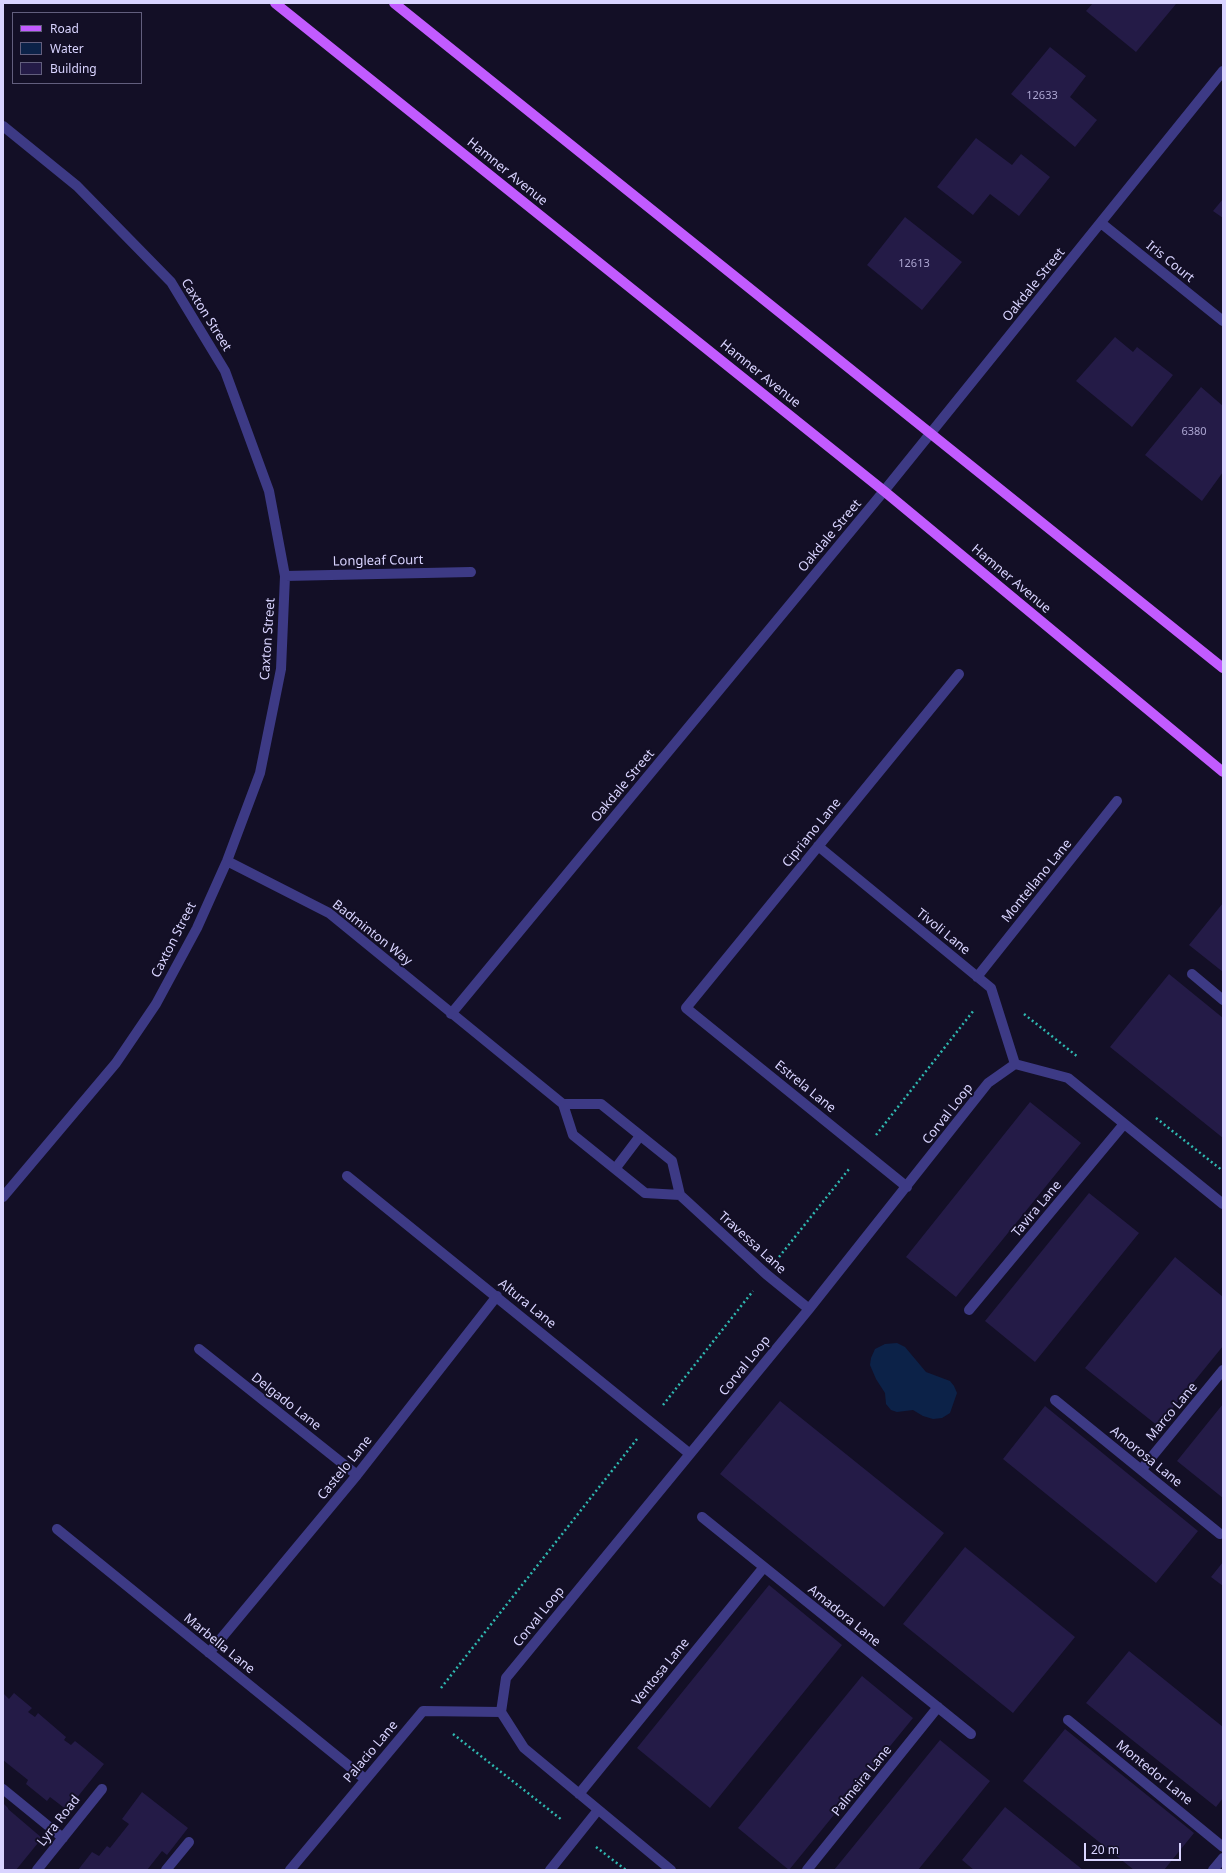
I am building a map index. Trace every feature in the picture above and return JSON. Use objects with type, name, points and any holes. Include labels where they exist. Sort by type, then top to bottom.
[{"type":"main road","name":"Hamner Avenue","points":[[275,3],[884,491],[1223,772]]},
{"type":"main road","points":[[394,3],[1223,668]]},
{"type":"street","name":"Oakdale Street","points":[[451,1014],[884,491],[1223,71]]},
{"type":"street","name":"Caxton Street","points":[[3,126],[77,186],[170,282],[225,371],[268,491],[285,576],[281,669],[260,773],[227,862],[197,928],[156,1004],[116,1063],[3,1197]]},
{"type":"street","name":"Iris Court","points":[[1101,223],[1223,321]]},
{"type":"street","name":"Longleaf Court","points":[[285,576],[471,572]]},
{"type":"street","name":"Cipriano Lane","points":[[686,1008],[959,674]]},
{"type":"street","name":"Montellano Lane","points":[[977,977],[1117,801]]},
{"type":"street","name":"Tivoli Lane","points":[[818,846],[991,988],[1015,1064]]},
{"type":"street","name":"Badminton Way","points":[[227,862],[329,913],[451,1014]]},
{"type":"street","points":[[1192,974],[1223,1000]]},
{"type":"street","name":"Estrela Lane","points":[[686,1008],[907,1187]]},
{"type":"street","points":[[451,1014],[563,1104],[573,1135],[645,1193],[680,1195],[672,1161],[601,1104],[563,1104]]},
{"type":"street","points":[[1015,1064],[1068,1078],[1223,1204]]},
{"type":"street","name":"Corval Loop","points":[[501,1712],[506,1678],[809,1309],[988,1084],[1015,1064]]},
{"type":"street","name":"Tavira Lane","points":[[969,1310],[1124,1124]]},
{"type":"street","points":[[615,1169],[640,1136]]},
{"type":"street","name":"Altura Lane","points":[[347,1176],[497,1296],[690,1454]]},
{"type":"street","name":"Travessa Lane","points":[[680,1195],[766,1274],[809,1309]]},
{"type":"street","name":"Castelo Lane","points":[[209,1652],[357,1475],[497,1296]]},
{"type":"street","name":"Delgado Lane","points":[[199,1349],[357,1475]]},
{"type":"street","name":"Marco Lane","points":[[1141,1470],[1223,1370]]},
{"type":"street","name":"Amorosa Lane","points":[[1054,1400],[1220,1534]]},
{"type":"street","name":"Amadora Lane","points":[[702,1517],[971,1734]]},
{"type":"street","name":"Marbella Lane","points":[[57,1529],[365,1779]]},
{"type":"street","name":"Ventosa Lane","points":[[579,1794],[764,1567]]},
{"type":"street","name":"Palmeira Lane","points":[[807,1870],[938,1707]]},
{"type":"street","name":"Palacio Lane","points":[[290,1870],[423,1711],[501,1712]]},
{"type":"street","points":[[501,1712],[524,1748],[671,1870]]},
{"type":"street","name":"Montedor Lane","points":[[1068,1720],[1223,1847]]},
{"type":"street","points":[[3,1789],[63,1838]]},
{"type":"street","name":"Lyra Road","points":[[37,1870],[102,1789]]},
{"type":"street","points":[[550,1870],[598,1810]]},
{"type":"street","points":[[166,1870],[189,1842]]},
{"type":"street","points":[[1213,1870],[1223,1858]]},
{"type":"water","points":[[897,1343],[905,1347],[926,1372],[950,1381],[954,1386],[957,1393],[950,1413],[942,1418],[933,1419],[923,1416],[913,1410],[897,1412],[891,1410],[886,1404],[885,1393],[876,1379],[870,1365],[871,1358],[875,1349],[885,1344]]},
{"type":"building","points":[[1093,3],[1176,4],[1136,52],[1086,11]]},
{"type":"building","points":[[1050,47],[1086,76],[1070,97],[1097,120],[1075,147],[1011,94]]},
{"type":"building","points":[[976,138],[1012,165],[1021,154],[1050,177],[1019,216],[990,194],[973,215],[937,187]]},
{"type":"building","points":[[1223,199],[1223,218],[1213,211]]},
{"type":"building","points":[[905,217],[962,262],[922,310],[867,265]]},
{"type":"building","points":[[1115,337],[1133,352],[1137,347],[1173,375],[1132,427],[1076,381]]},
{"type":"building","points":[[1201,387],[1223,406],[1223,472],[1202,501],[1145,455]]},
{"type":"building","points":[[1223,903],[1223,972],[1189,945]]},
{"type":"building","points":[[1169,974],[1223,1018],[1223,1138],[1110,1047]]},
{"type":"building","points":[[1030,1102],[1081,1143],[956,1297],[906,1257]]},
{"type":"building","points":[[1089,1193],[1139,1233],[1035,1362],[985,1321]]},
{"type":"building","points":[[1175,1257],[1223,1297],[1223,1346],[1158,1426],[1085,1368]]},
{"type":"building","points":[[780,1401],[944,1533],[884,1607],[720,1474]]},
{"type":"building","points":[[1223,1404],[1223,1498],[1177,1461]]},
{"type":"building","points":[[1045,1406],[1198,1531],[1156,1583],[1003,1459]]},
{"type":"building","points":[[965,1547],[1075,1637],[1013,1713],[903,1624]]},
{"type":"building","points":[[1223,1562],[1223,1586],[1211,1577]]},
{"type":"building","points":[[769,1585],[842,1645],[710,1808],[637,1748]]},
{"type":"building","points":[[1129,1651],[1223,1727],[1223,1798],[1216,1807],[1086,1703]]},
{"type":"building","points":[[862,1676],[913,1718],[789,1870],[738,1828]]},
{"type":"building","points":[[3,1693],[9,1699],[14,1693],[32,1708],[28,1712],[35,1717],[38,1713],[66,1737],[64,1740],[71,1745],[75,1741],[104,1764],[67,1810],[50,1797],[47,1801],[26,1784],[28,1780],[3,1760]]},
{"type":"building","points":[[1065,1729],[1194,1833],[1164,1870],[1134,1870],[1023,1781]]},
{"type":"building","points":[[940,1740],[990,1781],[918,1870],[834,1870]]},
{"type":"building","points":[[142,1792],[188,1828],[167,1855],[162,1851],[147,1870],[78,1870],[92,1852],[99,1856],[107,1846],[110,1848],[129,1824],[122,1819]]},
{"type":"building","points":[[3,1803],[42,1838],[16,1870],[3,1870]]},
{"type":"building","points":[[1005,1807],[1083,1870],[974,1870],[962,1860]]}]
